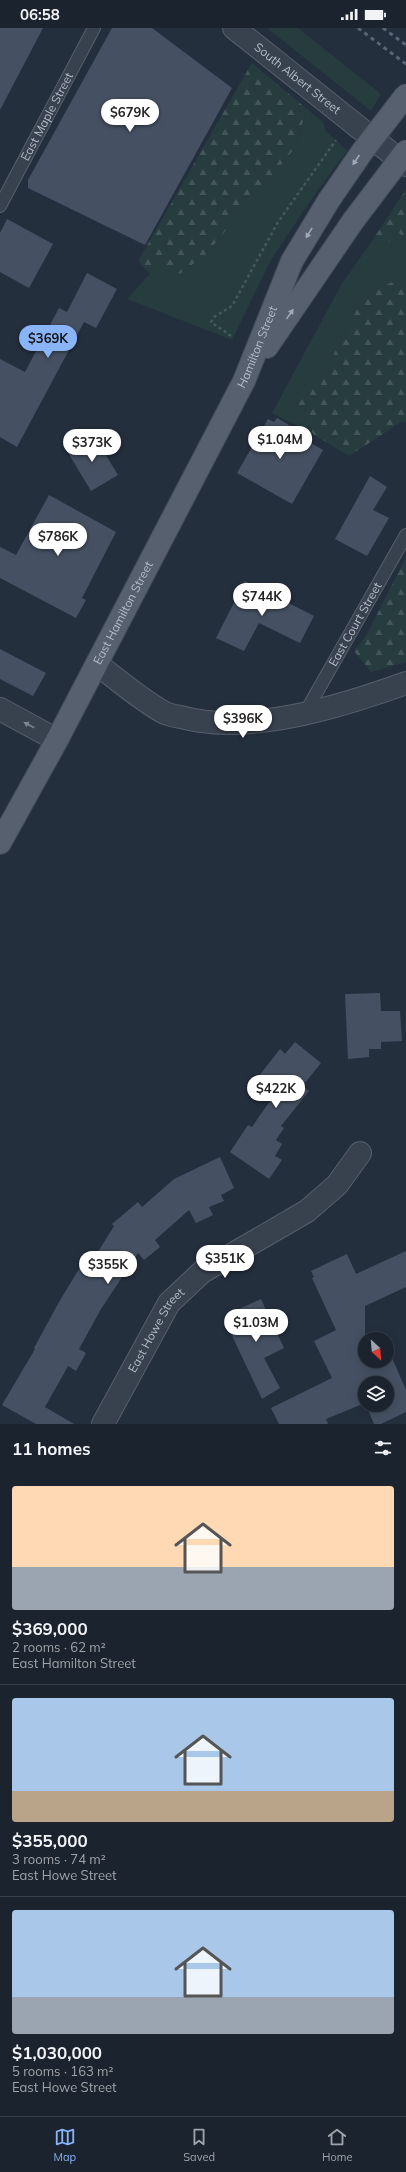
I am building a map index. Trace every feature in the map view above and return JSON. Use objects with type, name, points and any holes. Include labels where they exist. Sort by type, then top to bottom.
[{"type":"main road","name":"Hamilton Street","points":[[244,381],[292,261],[329,200],[362,152],[406,95]]},
{"type":"main road","name":"Hamilton Street","points":[[244,381],[353,221],[406,151]]},
{"type":"main road","name":"East Hamilton Street","points":[[0,843],[57,740],[244,381]]},
{"type":"street","name":"South Albert Street","points":[[234,28],[406,166]]},
{"type":"street","points":[[97,664],[164,713],[193,721],[224,724],[305,713],[369,696],[406,683]]},
{"type":"street","points":[[0,709],[57,740]]},
{"type":"street","name":"East Howe Street","points":[[103,1424],[169,1303],[202,1272],[307,1211],[336,1185],[360,1153]]},
{"type":"lane","name":"East Maple Street","points":[[1,200],[94,28]]},
{"type":"lane","name":"East Court Street","points":[[305,713],[406,534]]},
{"type":"path","points":[[231,336],[211,322],[214,317],[232,306],[278,222],[356,125]]},
{"type":"green space","points":[[267,28],[298,28],[381,94],[371,111]]},
{"type":"green space","points":[[252,63],[307,109],[294,149],[206,254],[180,274],[157,266],[150,274],[138,261]]},
{"type":"green space","points":[[307,109],[323,122],[325,130],[347,151],[317,191],[271,260],[232,340],[127,299],[157,266],[294,149]]},
{"type":"green space","points":[[406,189],[406,239],[399,233],[383,246],[374,238]]},
{"type":"green space","points":[[399,233],[406,239],[406,281],[399,279],[365,294],[327,367],[292,396],[313,434],[272,413],[341,285],[374,238],[383,245]]},
{"type":"green space","points":[[399,279],[406,281],[406,422],[403,421],[349,456],[313,434],[292,396],[327,367],[365,294]]},
{"type":"green space","points":[[406,557],[406,662],[371,672],[354,651],[366,636]]},
{"type":"building","points":[[0,28],[43,28],[0,110]]},
{"type":"building","points":[[112,28],[152,28],[232,88],[145,245],[28,188],[28,180]]},
{"type":"building","points":[[7,219],[53,244],[29,288],[0,272],[0,233]]},
{"type":"building","points":[[87,273],[117,289],[96,328],[84,322],[17,447],[0,437],[0,359],[25,372],[59,308],[67,312]]},
{"type":"building","points":[[277,418],[306,435],[304,439],[323,450],[292,504],[237,473],[268,419],[274,422]]},
{"type":"building","points":[[93,434],[118,475],[91,491],[67,451]]},
{"type":"building","points":[[370,476],[387,487],[373,510],[389,518],[367,556],[335,539]]},
{"type":"building","points":[[49,495],[116,532],[82,598],[86,600],[76,618],[0,578],[0,547],[16,555]]},
{"type":"building","points":[[245,581],[314,616],[300,643],[259,623],[244,651],[216,638]]},
{"type":"building","points":[[0,649],[46,673],[33,696],[0,679]]},
{"type":"building","points":[[380,993],[381,1011],[400,1011],[402,1041],[381,1042],[381,1049],[369,1049],[369,1057],[348,1059],[345,994]]},
{"type":"building","points":[[295,1042],[321,1063],[304,1084],[304,1087],[309,1091],[281,1126],[284,1128],[276,1140],[282,1144],[275,1156],[282,1160],[269,1179],[230,1152],[248,1125],[252,1127],[277,1091],[259,1076],[280,1049],[285,1054]]},
{"type":"building","points":[[220,1157],[234,1188],[221,1195],[224,1201],[209,1207],[213,1215],[196,1223],[189,1210],[155,1240],[160,1247],[144,1260],[138,1253],[101,1309],[79,1349],[86,1353],[76,1371],[68,1366],[45,1407],[74,1424],[36,1424],[2,1405],[35,1349],[34,1348],[59,1302],[85,1259],[91,1263],[114,1226],[112,1224],[138,1202],[142,1207],[174,1179]]},
{"type":"building","points":[[406,1251],[406,1287],[365,1306],[365,1332],[358,1332],[358,1368],[394,1368],[394,1362],[406,1390],[406,1412],[381,1424],[374,1424],[369,1412],[394,1412],[394,1376],[358,1376],[358,1406],[326,1419],[328,1424],[279,1424],[271,1408],[332,1378],[314,1341],[336,1330],[312,1278],[314,1277],[311,1271],[347,1254],[356,1274]]},
{"type":"building","points":[[261,1299],[284,1348],[264,1358],[280,1388],[262,1399],[226,1323],[229,1322],[226,1315]]},
{"type":"railway","points":[[358,28],[406,64]]},
{"type":"railway","points":[[383,28],[406,45]]}]
